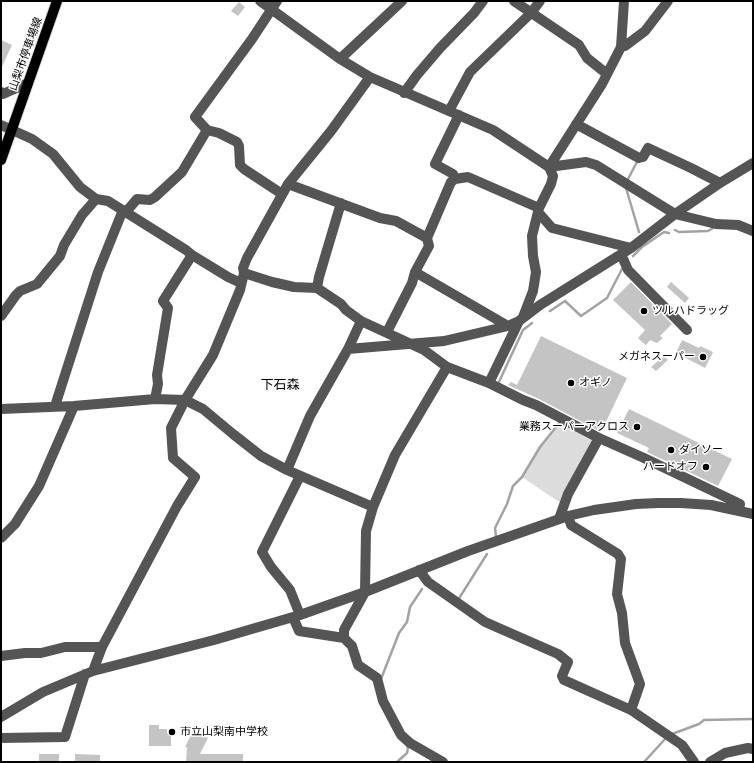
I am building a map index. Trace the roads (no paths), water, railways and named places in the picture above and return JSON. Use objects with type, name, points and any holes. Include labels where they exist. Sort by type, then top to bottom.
[{"type":"main road","name":"山梨市停車場線","points":[[1,160],[57,1]]},
{"type":"street","points":[[260,1],[274,5],[340,59],[370,77],[493,130],[549,167],[553,176],[551,184],[538,210],[532,236],[533,256],[536,272],[533,291],[521,319],[489,383]]},
{"type":"street","points":[[340,59],[402,1]]},
{"type":"street","points":[[404,92],[440,48],[474,13],[483,1]]},
{"type":"street","points":[[514,1],[579,45],[587,58],[607,74]]},
{"type":"street","points":[[449,111],[470,72],[531,13],[540,1]]},
{"type":"street","points":[[549,167],[607,74],[621,46],[624,1]]},
{"type":"street","points":[[621,46],[625,46],[645,31],[668,1]]},
{"type":"street","points":[[274,5],[252,39],[195,117],[207,130],[219,133],[237,142],[239,146],[240,165],[282,194]]},
{"type":"street","points":[[1,738],[65,737],[89,672],[174,512],[195,477],[173,458],[171,428],[185,400],[213,355],[240,290],[244,273],[243,268],[247,258],[288,184],[331,131],[370,77]]},
{"type":"street","points":[[1,92],[3,94],[28,83]]},
{"type":"street","points":[[455,179],[453,174],[435,164],[459,115]]},
{"type":"street","points":[[1,124],[32,140],[53,154],[80,186],[96,200],[108,201],[186,250],[192,256],[241,284]]},
{"type":"street","points":[[576,124],[639,158],[642,157],[648,148],[720,183]]},
{"type":"street","points":[[55,406],[98,272],[125,211],[137,199],[150,200],[155,197],[182,172],[207,130]]},
{"type":"street","points":[[549,167],[586,162],[596,165],[675,214],[716,224],[738,225],[753,231]]},
{"type":"street","points":[[348,349],[444,341],[508,326],[631,248],[675,214],[720,183],[753,163]]},
{"type":"street","points":[[387,332],[429,246],[427,238],[451,182],[455,179],[468,177],[538,210],[552,228],[631,248]]},
{"type":"street","points":[[288,184],[380,218],[396,221],[427,238]]},
{"type":"street","points":[[1,316],[16,295],[20,291],[37,284],[60,256],[64,245],[82,215],[96,200]]},
{"type":"street","points":[[317,288],[318,277],[341,204]]},
{"type":"street","points":[[621,254],[628,270],[687,330]]},
{"type":"street","points":[[155,399],[158,384],[157,375],[168,308],[163,301],[192,256]]},
{"type":"street","points":[[415,272],[508,326]]},
{"type":"street","points":[[244,273],[294,287],[317,288],[361,321],[387,332],[408,344],[424,350],[447,367],[489,383],[536,405],[599,438],[740,504],[739,510]]},
{"type":"street","points":[[287,470],[310,416],[348,349],[361,321]]},
{"type":"street","points":[[344,638],[344,630],[365,592],[366,531],[374,507],[395,455],[447,367]]},
{"type":"street","points":[[1,410],[74,406],[155,399],[185,400],[203,409],[261,456],[300,476],[374,507]]},
{"type":"street","points":[[1,538],[15,524],[39,486],[74,406]]},
{"type":"street","points":[[599,438],[568,494],[564,517],[571,525],[618,554],[621,559],[617,594],[622,613],[625,643],[640,684],[631,710]]},
{"type":"street","points":[[300,476],[262,552],[271,567],[290,590],[300,631],[344,638],[352,646],[358,665],[377,678],[383,701],[401,735],[410,743],[443,762]]},
{"type":"street","points":[[1,717],[43,692],[89,672],[214,640],[296,616],[365,592],[419,570],[564,517],[594,510],[636,504],[658,503],[711,505],[753,514]]},
{"type":"street","points":[[419,570],[428,582],[485,622],[558,654],[568,662],[562,676],[564,680],[631,710],[682,745],[694,762]]},
{"type":"street","points":[[1,656],[41,653],[65,647],[102,647]]},
{"type":"street","points":[[710,762],[725,753],[748,748],[753,749]]},
{"type":"waterway","points":[[627,181],[638,160]]},
{"type":"waterway","points":[[626,188],[639,232]]},
{"type":"waterway","points":[[675,230],[679,232],[708,231],[715,227]]},
{"type":"waterway","points":[[633,256],[642,247],[664,232],[669,233]]},
{"type":"waterway","points":[[550,311],[565,301],[581,316],[607,298],[622,269]]},
{"type":"waterway","points":[[498,384],[523,330],[532,323]]},
{"type":"waterway","points":[[496,537],[495,528],[507,504],[513,486],[522,477],[540,447],[560,422]]},
{"type":"waterway","points":[[458,600],[487,554]]},
{"type":"waterway","points":[[381,679],[399,633],[407,622],[410,607],[422,589]]},
{"type":"waterway","points":[[672,734],[699,724],[704,720],[753,719]]},
{"type":"waterway","points":[[644,762],[666,738]]},
{"type":"waterway","points":[[397,762],[407,753],[407,745]]},
{"type":"place","name":"ツルハドラッグ","points":[[644,311]]},
{"type":"place","name":"メガネスーパー","points":[[703,357]]},
{"type":"place","name":"オギノ","points":[[571,383]]},
{"type":"place","name":"業務スーパーアクロス","points":[[637,427]]},
{"type":"place","name":"ダイソー","points":[[671,450]]},
{"type":"place","name":"ハードオフ","points":[[706,467]]},
{"type":"place","name":"市立山梨南中学校","points":[[172,732]]},
{"type":"district","name":"下石森","points":[[280,385]]}]
